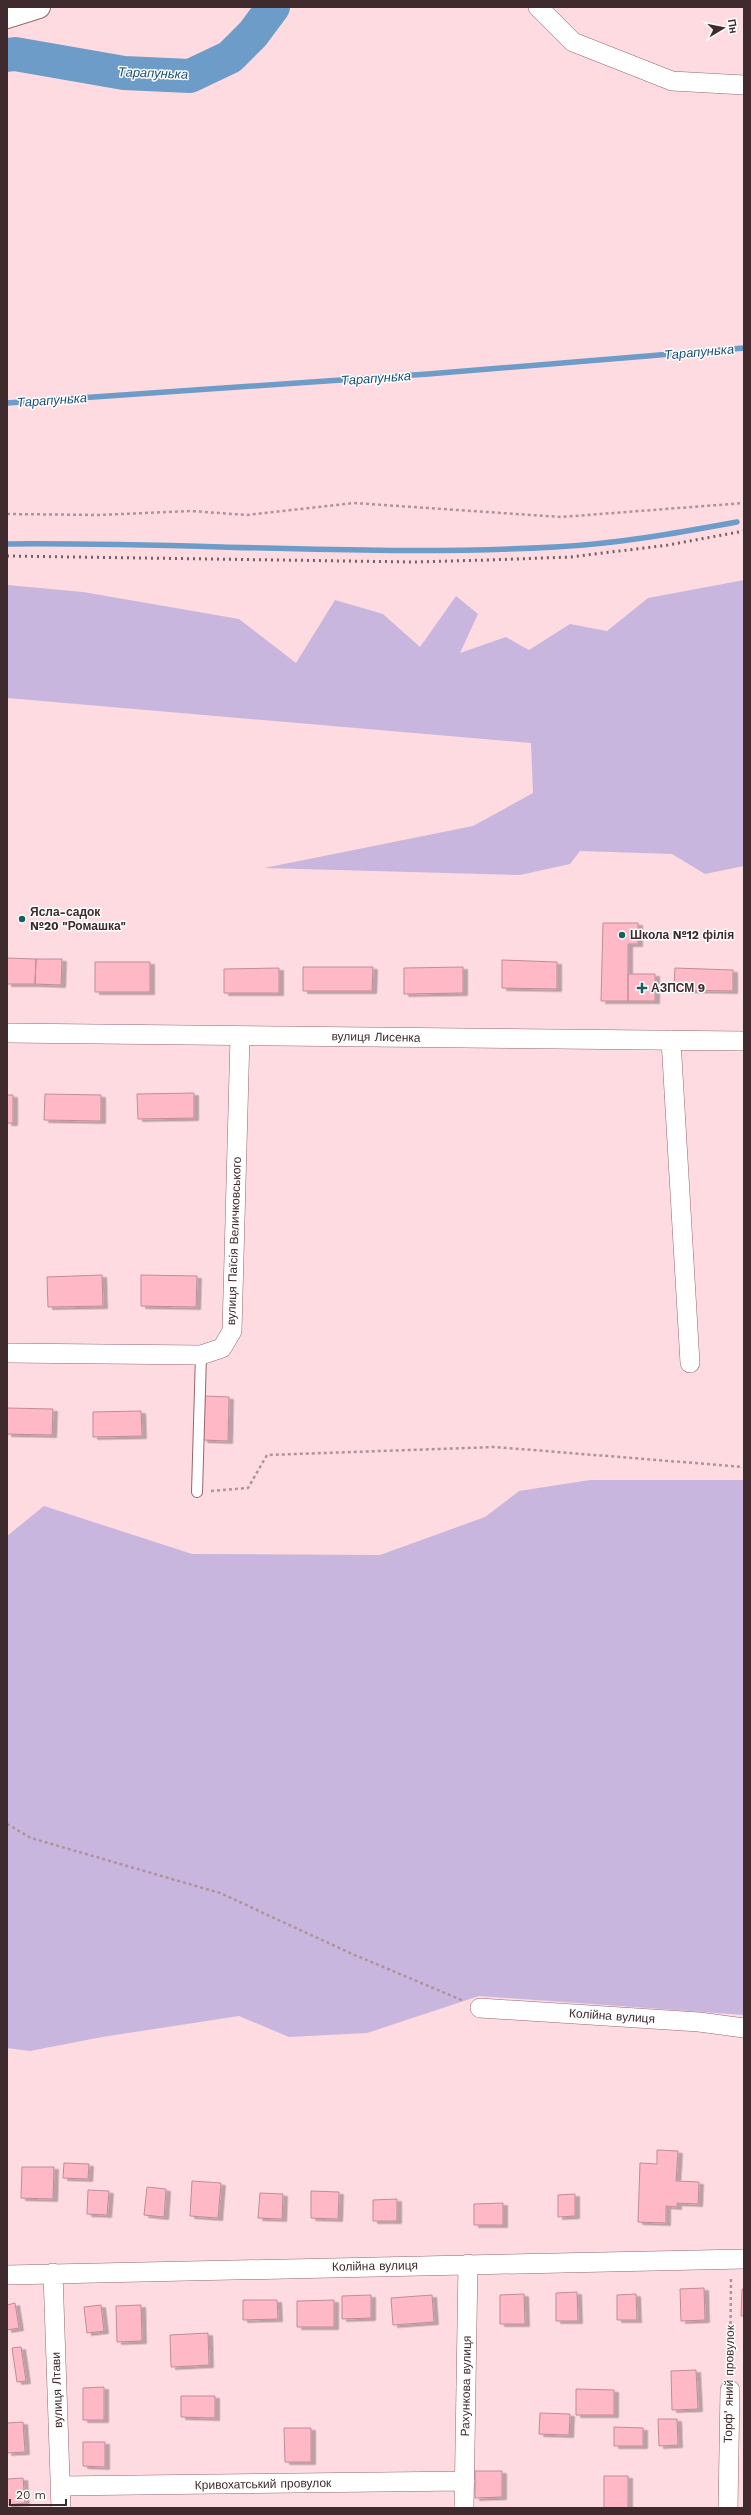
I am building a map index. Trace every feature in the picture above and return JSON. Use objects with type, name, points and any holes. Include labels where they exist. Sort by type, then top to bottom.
[{"type":"street","points":[[7,17],[39,7]]},
{"type":"street","points":[[538,7],[573,42],[672,81],[744,85]]},
{"type":"street","name":"вулиця Лисенка","points":[[7,1033],[744,1041]]},
{"type":"street","name":"вулиця Паїсія Величковського","points":[[7,1353],[201,1355],[222,1348],[232,1331],[240,1036]]},
{"type":"street","points":[[671,1040],[690,1363]]},
{"type":"street","name":"Колійна вулиця","points":[[480,2008],[699,2022],[744,2028]]},
{"type":"street","name":"Колійна вулиця","points":[[7,2275],[737,2259]]},
{"type":"street","name":"Рахункова вулиця","points":[[464,2508],[468,2264]]},
{"type":"street","name":"вулиця Лтави","points":[[53,2273],[61,2508]]},
{"type":"street","name":"Торфʼяний провулок","points":[[728,2508],[730,2390]]},
{"type":"street","name":"Кривохатський провулок","points":[[60,2486],[465,2481]]},
{"type":"lane","points":[[196,1492],[201,1355]]},
{"type":"path","points":[[7,514],[99,514],[191,511],[247,515],[354,503],[560,517],[744,503]]},
{"type":"path","points":[[196,1492],[248,1488],[267,1455],[495,1447],[744,1467]]},
{"type":"path","points":[[7,1824],[31,1838],[220,1893],[350,1953],[480,2008]]},
{"type":"path","name":"Торфʼяний провулок","points":[[730,2390],[737,2259]]},
{"type":"shaded area","points":[[744,580],[744,866],[705,874],[672,854],[580,851],[570,864],[520,875],[264,868],[473,826],[533,793],[531,743],[7,698],[7,585],[83,592],[239,619],[296,663],[335,600],[383,614],[420,647],[456,596],[478,614],[460,653],[506,637],[529,650],[570,624],[607,631],[648,598]]},
{"type":"shaded area","points":[[590,1480],[744,1480],[744,2015],[479,1996],[367,2033],[289,2037],[239,2016],[102,2037],[30,2051],[7,2048],[7,1536],[44,1506],[192,1554],[380,1555],[485,1517],[519,1491]]},
{"type":"building","points":[[603,923],[638,923],[638,944],[628,944],[628,1001],[601,1001]]},
{"type":"building","points":[[7,958],[36,959],[35,984],[7,984]]},
{"type":"building","points":[[36,959],[62,959],[61,985],[35,984]]},
{"type":"building","points":[[502,960],[557,962],[557,989],[502,988]]},
{"type":"building","points":[[95,962],[150,962],[150,992],[95,992]]},
{"type":"building","points":[[303,967],[373,967],[372,991],[303,991]]},
{"type":"building","points":[[463,967],[463,993],[404,994],[404,968]]},
{"type":"building","points":[[279,968],[279,993],[224,993],[224,969]]},
{"type":"building","points":[[675,968],[733,970],[733,991],[674,990]]},
{"type":"building","name":"АЗПСМ 9","points":[[628,974],[655,974],[655,1001],[628,1001]]},
{"type":"building","points":[[194,1093],[194,1118],[138,1119],[137,1094]]},
{"type":"building","points":[[45,1094],[101,1095],[101,1121],[44,1120]]},
{"type":"building","points":[[7,1095],[13,1095],[13,1123],[7,1123]]},
{"type":"building","points":[[102,1275],[103,1306],[48,1307],[47,1277]]},
{"type":"building","points":[[141,1275],[197,1276],[196,1307],[141,1306]]},
{"type":"building","points":[[205,1396],[229,1397],[228,1441],[203,1440]]},
{"type":"building","points":[[7,1408],[53,1409],[52,1435],[7,1434]]},
{"type":"building","points":[[141,1411],[142,1436],[93,1437],[93,1412]]},
{"type":"building","points":[[657,2150],[678,2151],[676,2181],[699,2182],[698,2204],[677,2203],[677,2207],[666,2206],[666,2223],[638,2222],[640,2163],[657,2164]]},
{"type":"building","points":[[64,2163],[89,2164],[88,2179],[63,2178]]},
{"type":"building","points":[[22,2167],[54,2167],[53,2199],[21,2198]]},
{"type":"building","points":[[192,2181],[221,2183],[218,2218],[190,2216]]},
{"type":"building","points":[[147,2187],[166,2189],[164,2217],[144,2215]]},
{"type":"building","points":[[88,2190],[109,2191],[107,2215],[87,2214]]},
{"type":"building","points":[[311,2191],[339,2192],[338,2219],[311,2218]]},
{"type":"building","points":[[260,2193],[283,2194],[282,2219],[258,2218]]},
{"type":"building","points":[[575,2194],[575,2216],[558,2217],[558,2195]]},
{"type":"building","points":[[397,2199],[397,2221],[373,2221],[373,2200]]},
{"type":"building","points":[[503,2203],[503,2225],[474,2225],[474,2204]]},
{"type":"building","points":[[704,2288],[705,2320],[681,2321],[680,2289]]},
{"type":"building","points":[[742,2289],[744,2289],[744,2316],[741,2316]]},
{"type":"building","points":[[577,2292],[578,2321],[556,2321],[556,2293]]},
{"type":"building","points":[[524,2294],[525,2324],[500,2324],[500,2295]]},
{"type":"building","points":[[636,2294],[637,2320],[617,2320],[617,2295]]},
{"type":"building","points":[[371,2295],[371,2318],[342,2319],[342,2296]]},
{"type":"building","points":[[432,2295],[434,2322],[393,2325],[391,2298]]},
{"type":"building","points":[[243,2300],[277,2300],[278,2319],[243,2320]]},
{"type":"building","points":[[334,2300],[334,2327],[297,2327],[297,2301]]},
{"type":"building","points":[[15,2303],[19,2328],[7,2330],[7,2305]]},
{"type":"building","points":[[101,2305],[104,2331],[87,2333],[84,2307]]},
{"type":"building","points":[[141,2305],[142,2341],[117,2342],[116,2306]]},
{"type":"building","points":[[208,2333],[209,2365],[171,2367],[170,2335]]},
{"type":"building","points":[[21,2347],[26,2381],[17,2382],[12,2348]]},
{"type":"building","points":[[696,2370],[698,2409],[672,2410],[671,2371]]},
{"type":"building","points":[[104,2387],[104,2420],[83,2420],[83,2388]]},
{"type":"building","points":[[576,2389],[614,2390],[614,2415],[576,2415]]},
{"type":"building","points":[[181,2396],[215,2396],[215,2418],[181,2417]]},
{"type":"building","points":[[540,2413],[570,2414],[569,2435],[539,2434]]},
{"type":"building","points":[[658,2419],[677,2419],[678,2445],[659,2446]]},
{"type":"building","points":[[23,2422],[25,2452],[7,2453],[7,2423]]},
{"type":"building","points":[[614,2427],[643,2428],[643,2446],[614,2446]]},
{"type":"building","points":[[284,2428],[311,2428],[311,2462],[285,2462]]},
{"type":"building","points":[[83,2442],[105,2442],[105,2467],[83,2466]]},
{"type":"building","points":[[475,2471],[502,2471],[502,2497],[475,2498]]},
{"type":"building","points":[[604,2476],[628,2476],[628,2508],[604,2508]]},
{"type":"building","points":[[23,2478],[25,2503],[7,2505],[7,2479]]},
{"type":"waterway","name":"Тарапунька","points":[[7,55],[15,54],[124,73],[190,76],[230,57],[253,34],[273,7]]},
{"type":"waterway","name":"Тарапунька","points":[[7,403],[428,374],[744,348]]},
{"type":"waterway","points":[[7,544],[144,545],[349,550],[486,550],[578,546],[624,541],[737,522]]},
{"type":"railway","points":[[7,556],[413,562],[488,560],[571,557],[668,545],[744,531]]},
{"type":"place","name":"Ясла-садок №20 \"Ромашка\"","points":[[22,919]]},
{"type":"place","name":"Школа №12 філія","points":[[622,935]]},
{"type":"place","name":"АЗПСМ 9","points":[[642,988]]}]
